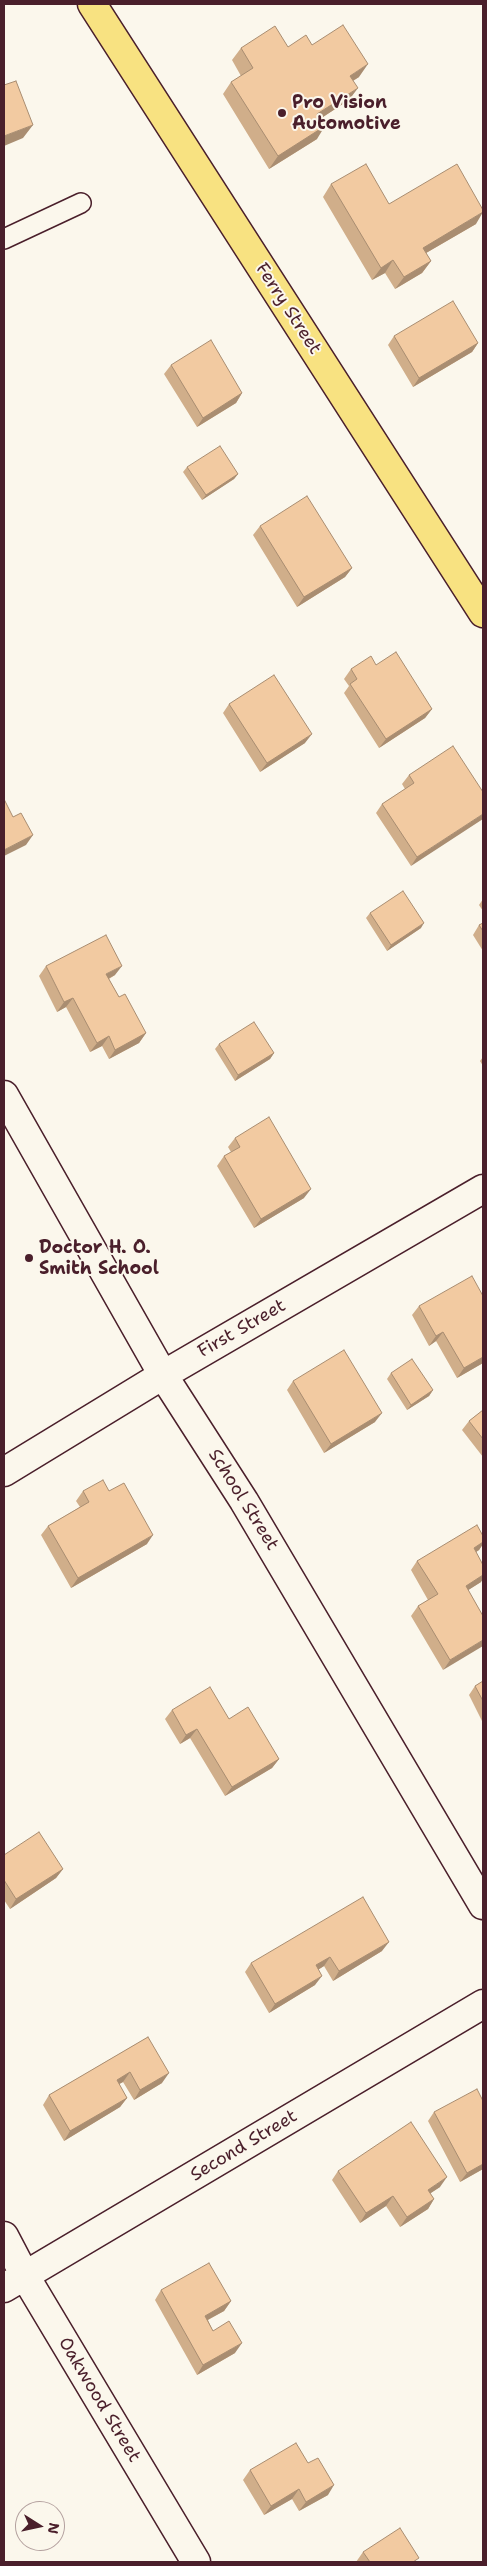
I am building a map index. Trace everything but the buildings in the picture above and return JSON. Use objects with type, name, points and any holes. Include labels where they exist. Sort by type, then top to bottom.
[{"type":"main road","name":"Ferry Street","points":[[92,4],[483,613]]},
{"type":"street","name":"School Street","points":[[4,1095],[163,1375],[244,1501],[483,1905]]},
{"type":"street","name":"First Street","points":[[4,1472],[163,1375],[483,1189]]},
{"type":"street","name":"Second Street","points":[[14,2282],[483,2004]]},
{"type":"street","name":"Oakwood Street","points":[[4,2236],[14,2282],[196,2562]]},
{"type":"lane","points":[[4,239],[81,203]]},
{"type":"place","name":"Pro Vision Automotive","points":[[282,113]]},
{"type":"place","name":"Doctor H. O. Smith School","points":[[29,1258]]}]
